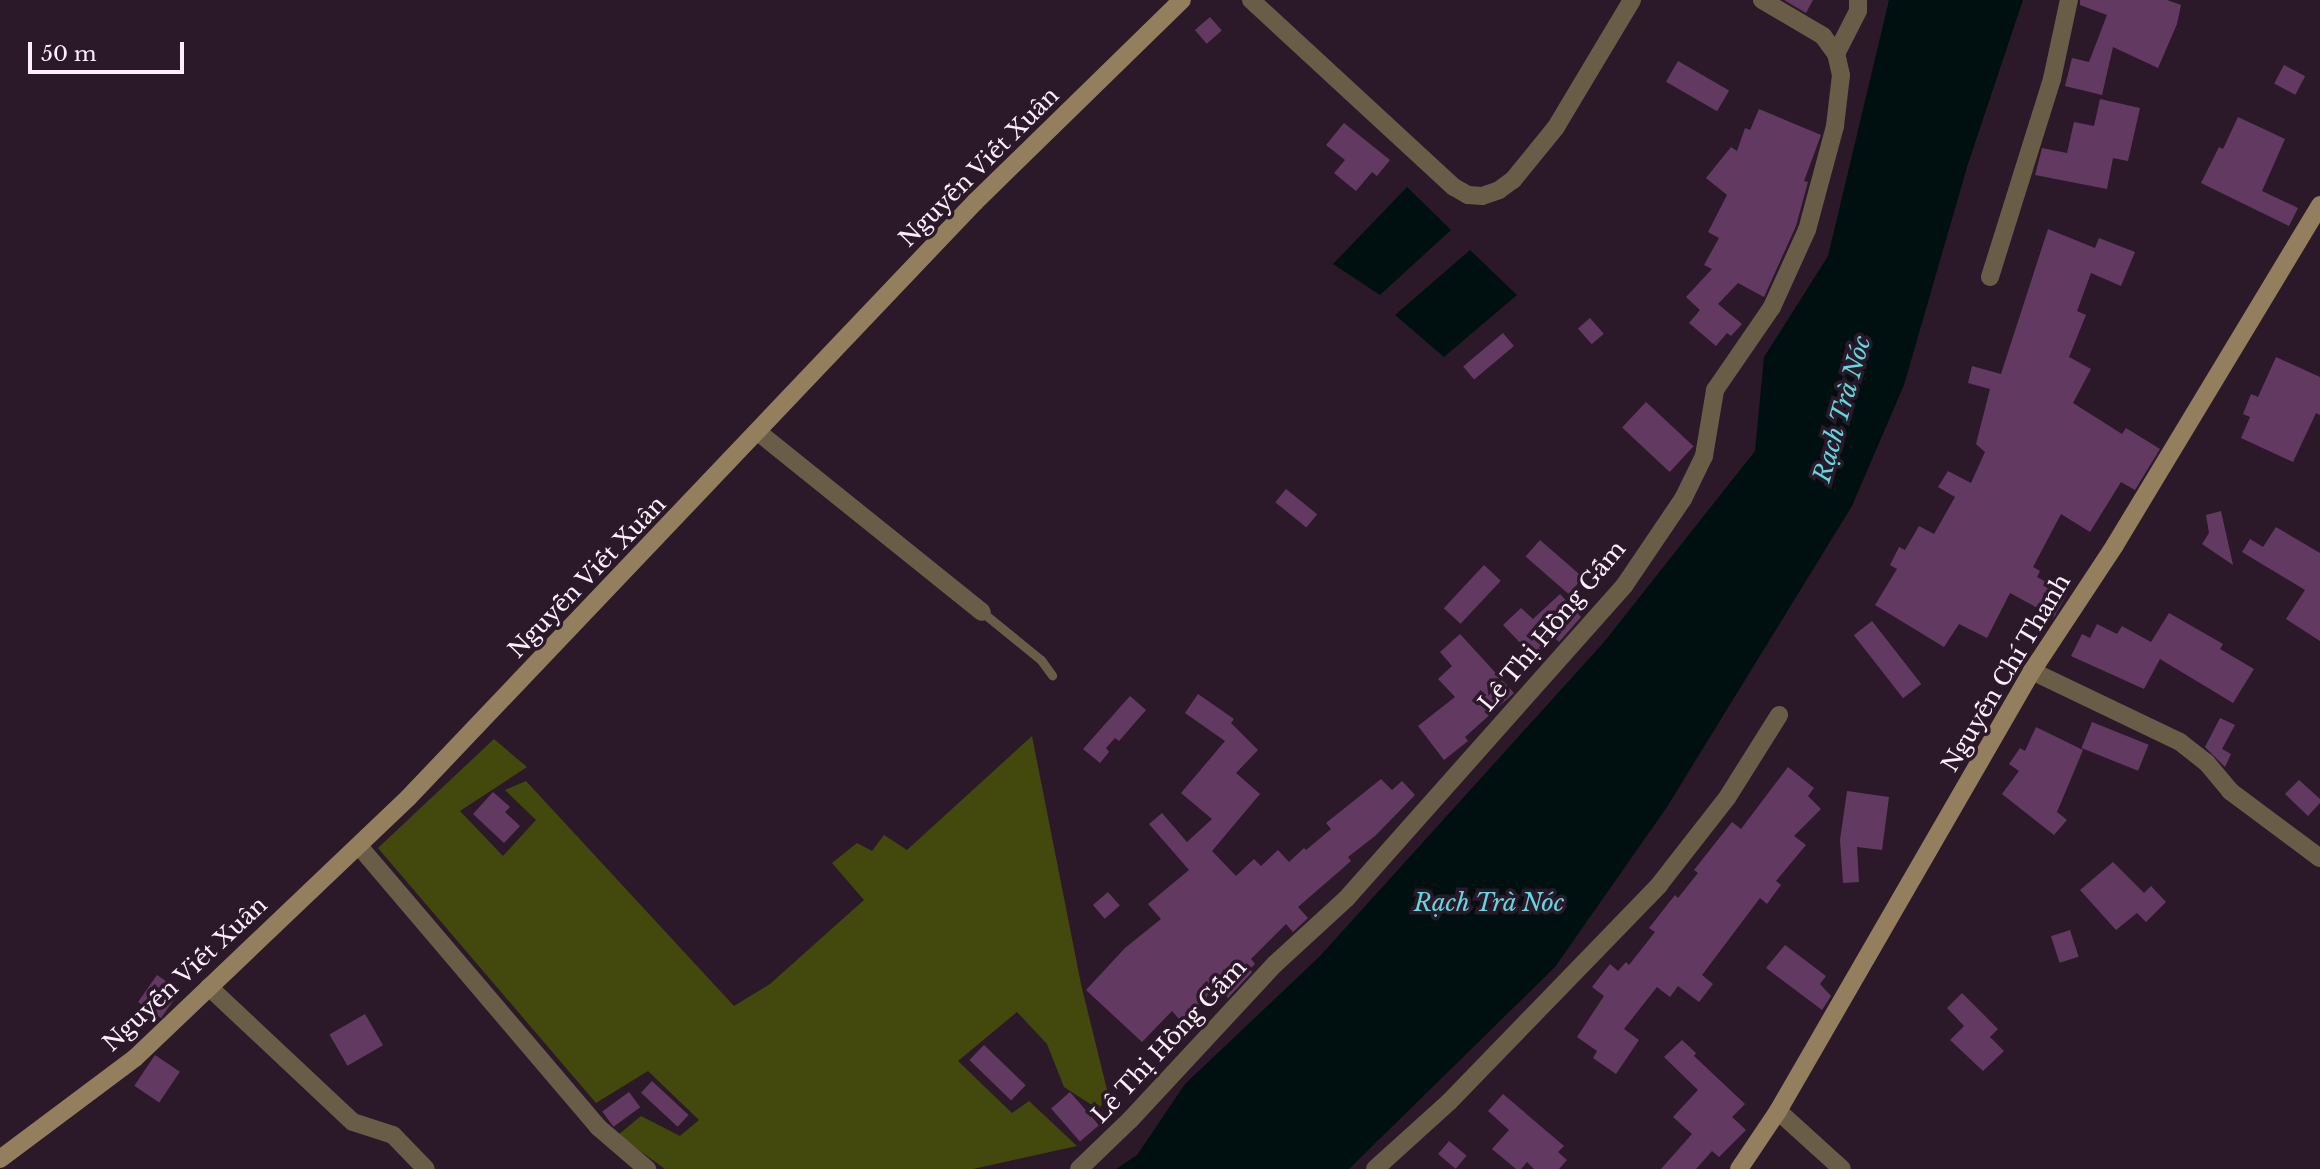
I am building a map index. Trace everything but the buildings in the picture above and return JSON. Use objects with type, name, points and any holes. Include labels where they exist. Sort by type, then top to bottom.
[{"type":"street","name":"Nguyễn Viết Xuân","points":[[0,1158],[135,1058],[359,846],[427,779],[975,202],[1182,0]]},
{"type":"street","points":[[1251,0],[1454,187],[1468,195],[1482,196],[1499,190],[1513,180],[1556,127],[1581,90],[1632,0]]},
{"type":"street","points":[[1762,0],[1823,36],[1836,54],[1858,11],[1858,0]]},
{"type":"street","points":[[1990,277],[2052,79],[2069,0]]},
{"type":"street","name":"Lê Thị Hồng Gấm","points":[[1079,1169],[1130,1120],[1275,964],[1346,899],[1624,586],[1676,510],[1704,456],[1715,390],[1772,307],[1807,230],[1835,126],[1841,75],[1836,54]]},
{"type":"street","name":"Nguyễn Chí Thanh","points":[[1740,1169],[1779,1111],[2032,671],[2115,545],[2320,205]]},
{"type":"street","points":[[758,432],[982,612]]},
{"type":"street","points":[[2032,671],[2180,741],[2206,762],[2230,791],[2320,858]]},
{"type":"street","points":[[1375,1169],[1477,1074],[1659,885],[1727,798],[1779,715]]},
{"type":"street","points":[[359,846],[598,1128],[647,1169]]},
{"type":"street","points":[[209,987],[353,1122],[393,1135],[426,1169]]},
{"type":"street","points":[[1779,1111],[1843,1169]]},
{"type":"lane","points":[[982,612],[1041,660],[1052,675]]},
{"type":"green space","points":[[1032,736],[1081,984],[1109,1098],[1098,1109],[1064,1087],[1047,1044],[1017,1012],[958,1061],[1012,1113],[1029,1101],[1077,1146],[973,1169],[665,1169],[618,1135],[641,1116],[680,1136],[699,1120],[648,1071],[596,1103],[378,848],[494,739],[527,767],[460,811],[503,856],[536,820],[505,790],[526,781],[734,1006],[770,984],[864,900],[832,863],[857,843],[872,851],[884,835],[907,850]]},
{"type":"water","name":"Rạch Trà Nóc","points":[[1889,0],[2023,0],[1968,164],[1904,385],[1852,506],[1667,807],[1555,967],[1349,1169],[1116,1169],[1137,1155],[1185,1084],[1320,956],[1604,642],[1755,451],[1764,357],[1828,256]]},
{"type":"water","points":[[1407,187],[1451,230],[1380,295],[1333,264]]},
{"type":"water","points":[[1470,250],[1517,295],[1444,357],[1395,315]]}]
